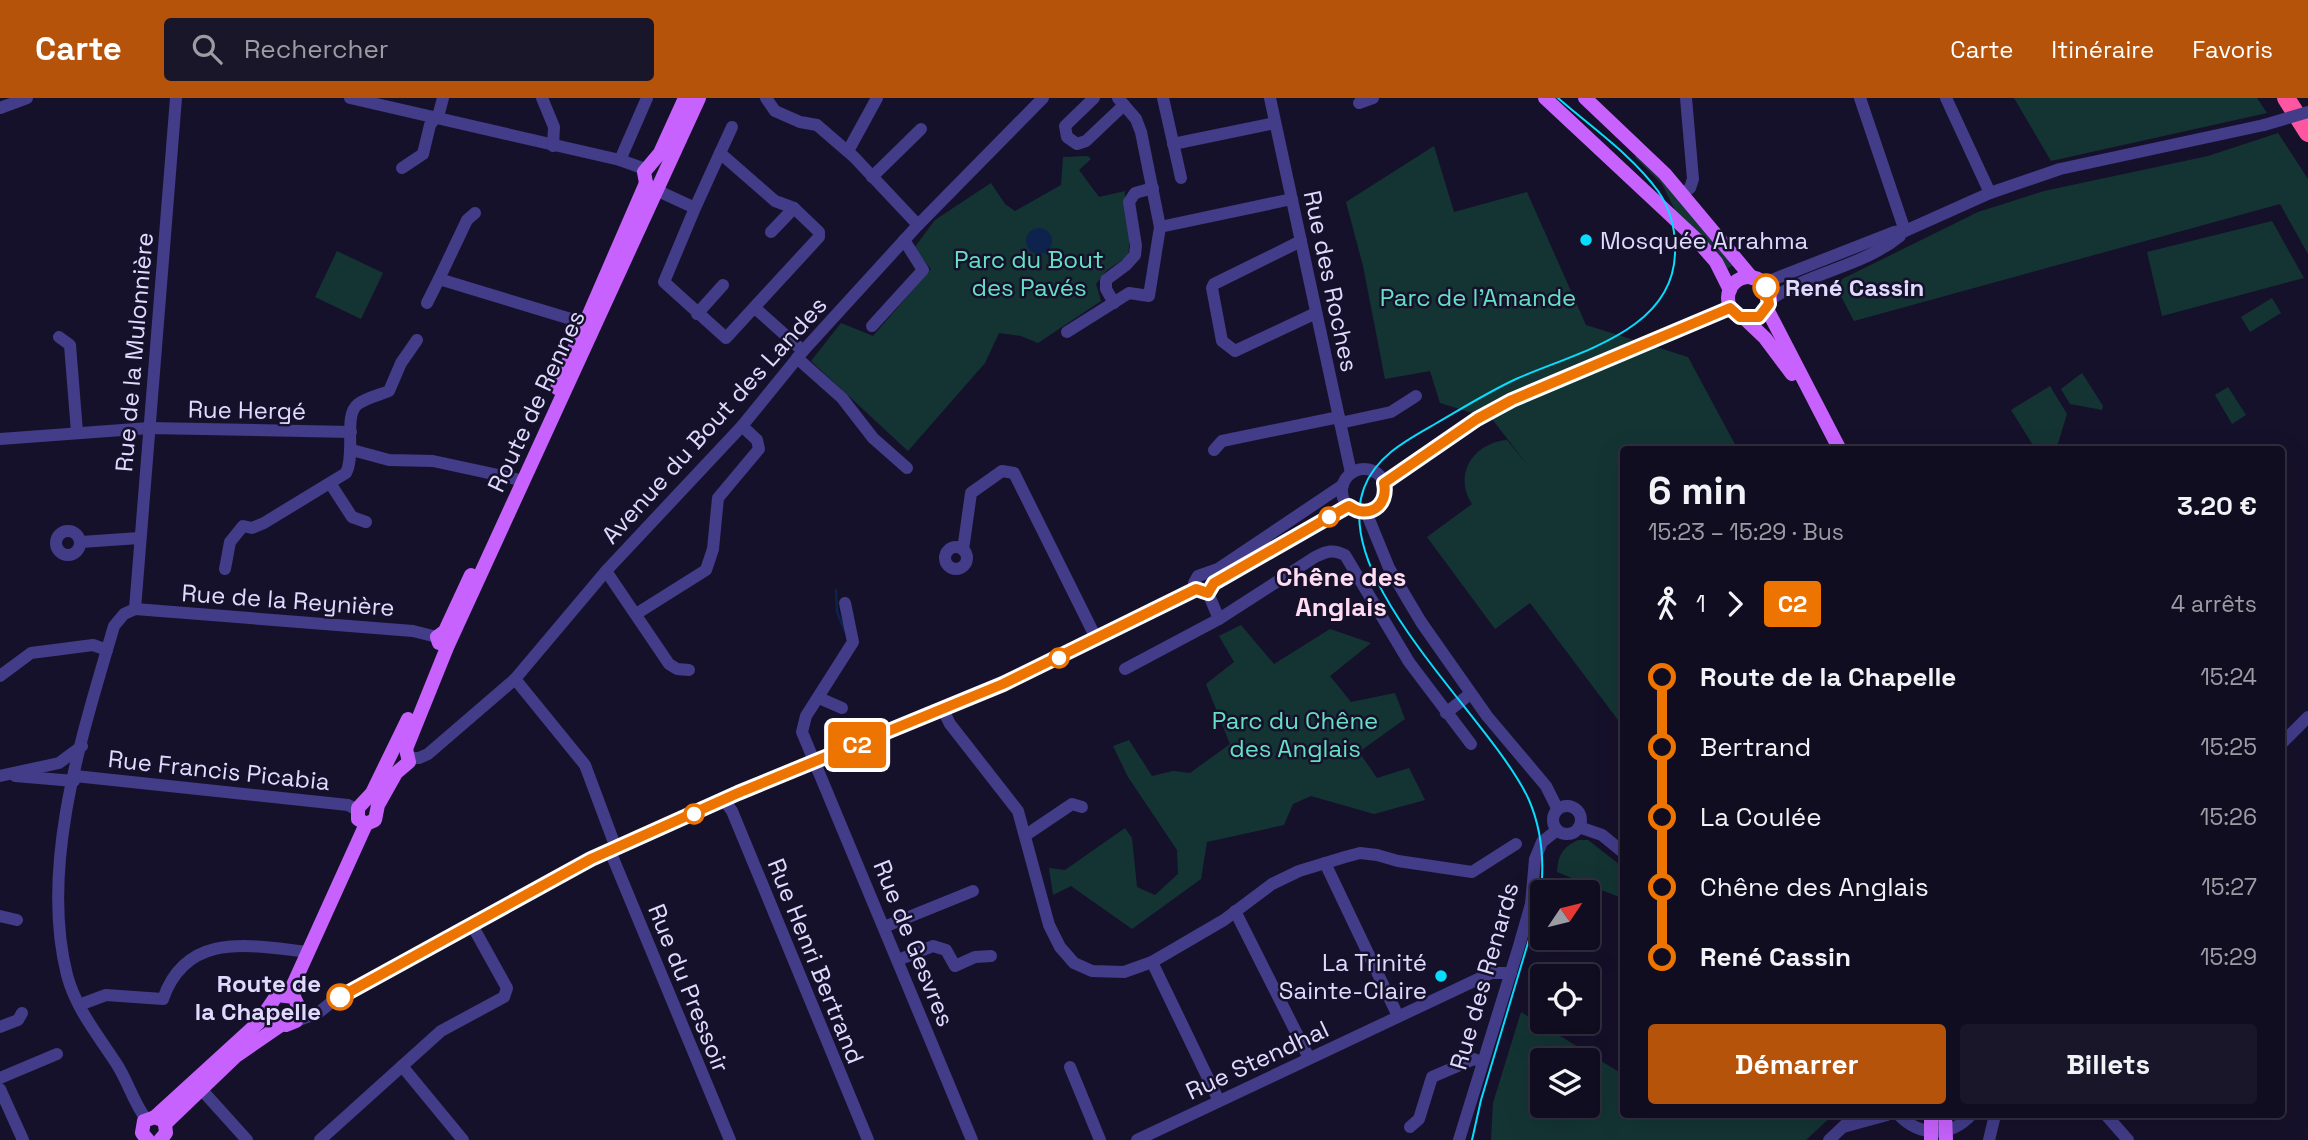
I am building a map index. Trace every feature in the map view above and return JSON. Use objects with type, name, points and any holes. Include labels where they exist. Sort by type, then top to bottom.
[{"type":"highway","points":[[2286,98],[2308,133]]},
{"type":"highway","points":[[2300,98],[2308,111]]},
{"type":"main road","name":"Route de Rennes","points":[[654,177],[660,153],[685,98]]},
{"type":"main road","name":"Route de Rennes","points":[[444,639],[591,325],[654,177],[699,98]]},
{"type":"main road","points":[[1545,98],[1696,239],[1716,262],[1730,290],[1730,308],[1765,338],[1788,368],[1829,446]]},
{"type":"main road","points":[[1585,98],[1682,194],[1758,281],[1838,446]]},
{"type":"main road","points":[[1730,290],[1738,281],[1758,281]]},
{"type":"main road","points":[[1745,319],[1759,317],[1768,304]]},
{"type":"main road","name":"Route de Rennes","points":[[309,952],[366,824],[375,820],[366,808],[400,756],[444,639],[516,479],[591,325]]},
{"type":"main road","points":[[148,1129],[201,1089],[236,1056],[288,1023],[309,952]]},
{"type":"main road","points":[[148,1129],[269,1010],[277,995],[294,999]]},
{"type":"main road","points":[[269,1010],[275,1022],[288,1023]]},
{"type":"main road","points":[[1932,1118],[1938,1136]]},
{"type":"main road","points":[[1938,1136],[1944,1118]]},
{"type":"main road","points":[[148,1129],[166,1133],[160,1140]]},
{"type":"street","points":[[0,108],[27,98]]},
{"type":"street","name":"Rue de la Mulonnière","points":[[135,609],[176,98]]},
{"type":"street","points":[[350,98],[620,160],[654,177],[695,208]]},
{"type":"street","points":[[401,168],[423,154],[430,125],[443,98]]},
{"type":"street","points":[[542,98],[554,127],[553,146]]},
{"type":"street","points":[[620,160],[648,98]]},
{"type":"street","points":[[766,98],[775,111],[800,122],[817,125],[848,151],[918,225]]},
{"type":"street","points":[[848,151],[877,98]]},
{"type":"street","name":"Avenue du Bout des Landes","points":[[400,756],[423,757],[515,679],[606,571],[742,426],[800,355],[904,240],[1043,98]]},
{"type":"street","name":"Rue des Roches","points":[[1270,98],[1351,473]]},
{"type":"street","points":[[1359,103],[1373,98]]},
{"type":"street","points":[[1682,194],[1690,188],[1693,179],[1686,98]]},
{"type":"street","points":[[1860,98],[1905,231]]},
{"type":"street","points":[[1946,98],[1990,193]]},
{"type":"street","points":[[1068,332],[1129,293],[1149,296],[1160,227],[1141,132],[1121,101],[1086,141],[1077,144],[1067,137],[1065,126],[1086,101]]},
{"type":"street","points":[[1163,101],[1181,178]]},
{"type":"street","points":[[1768,304],[1784,290],[1862,258],[1905,231],[1990,193],[2060,169],[2264,125],[2308,111]]},
{"type":"street","points":[[1173,144],[1275,123]]},
{"type":"street","points":[[720,153],[775,201],[794,208],[817,229],[820,237],[726,338],[664,282],[695,208],[720,153],[732,127]]},
{"type":"street","points":[[873,177],[921,129]]},
{"type":"street","points":[[1114,303],[1106,289],[1106,281],[1130,261],[1136,246],[1129,202],[1135,193],[1153,188]]},
{"type":"street","points":[[1160,227],[1292,199]]},
{"type":"street","points":[[771,232],[794,208]]},
{"type":"street","points":[[428,303],[467,220],[475,213]]},
{"type":"street","points":[[1758,281],[1894,232],[1905,231]]},
{"type":"street","points":[[872,326],[923,270],[904,240]]},
{"type":"street","points":[[1301,241],[1214,284],[1212,288],[1222,341],[1236,351],[1316,313]]},
{"type":"street","points":[[439,279],[591,325]]},
{"type":"street","points":[[697,314],[723,285]]},
{"type":"street","points":[[755,308],[842,398],[870,436],[907,468]]},
{"type":"street","points":[[1384,483],[1477,419],[1512,400],[1730,308]]},
{"type":"street","points":[[59,337],[70,345],[77,432]]},
{"type":"street","points":[[225,569],[230,542],[243,526],[252,528],[264,523],[346,473],[356,451],[348,432],[351,414],[357,405],[388,391],[401,363],[417,340]]},
{"type":"street","points":[[1214,450],[1222,441],[1391,412],[1416,396]]},
{"type":"street","points":[[636,614],[706,570],[713,549],[718,498],[758,449],[757,440],[742,426]]},
{"type":"street","name":"Rue Hergé","points":[[0,439],[149,428],[348,432]]},
{"type":"street","points":[[356,451],[389,460],[433,461],[516,479]]},
{"type":"street","points":[[1206,585],[1343,485],[1351,473],[1370,470],[1384,483],[1385,494],[1381,505],[1383,551]]},
{"type":"street","points":[[963,550],[971,493],[1003,471],[1013,473],[1097,640]]},
{"type":"street","points":[[330,483],[352,517],[366,522]]},
{"type":"street","points":[[1343,485],[1344,498],[1349,506],[1366,512],[1381,505]]},
{"type":"street","points":[[288,1023],[314,1015],[328,1004],[613,850],[724,800],[943,710],[1097,640],[1206,585],[1349,506]]},
{"type":"street","points":[[1366,512],[1415,613],[1470,694],[1546,786],[1557,808]]},
{"type":"street","points":[[81,542],[139,538]]},
{"type":"street","points":[[1125,669],[1219,619],[1315,557],[1327,551],[1337,551],[1345,555],[1383,623],[1471,744]]},
{"type":"street","points":[[606,571],[669,664],[677,669],[689,670]]},
{"type":"street","points":[[1206,585],[1219,619]]},
{"type":"street","points":[[842,708],[819,698],[853,642],[845,603]]},
{"type":"street","points":[[135,609],[118,620],[107,650],[66,815],[58,898],[60,941],[68,977],[79,1005],[118,1066],[148,1129]]},
{"type":"street","name":"Rue de la Reynière","points":[[135,609],[413,631],[444,639]]},
{"type":"street","points":[[0,676],[32,653],[93,645],[107,650]]},
{"type":"street","name":"Rue du Pressoir","points":[[515,679],[585,765],[613,850],[730,1140]]},
{"type":"street","points":[[1446,713],[1470,694]]},
{"type":"street","name":"Rue de Gesvres","points":[[819,698],[803,722],[803,732],[972,1140]]},
{"type":"street","points":[[943,710],[950,724],[1018,811],[1027,835],[1049,925],[1066,955],[1082,967],[1102,973],[1124,972],[1152,962],[1206,932],[1278,880],[1325,863],[1360,853],[1472,872],[1516,844]]},
{"type":"street","points":[[2285,740],[2308,717]]},
{"type":"street","points":[[0,776],[59,763],[82,746]]},
{"type":"street","name":"Rue Francis Picabia","points":[[0,776],[74,778],[366,808]]},
{"type":"street","name":"Rue Henri Bertrand","points":[[724,800],[732,811],[868,1140]]},
{"type":"street","points":[[1027,835],[1072,804],[1082,807]]},
{"type":"street","points":[[1566,805],[1574,808],[1581,817],[1580,827],[1569,834],[1557,830],[1552,820],[1557,808],[1566,805]]},
{"type":"street","points":[[1580,827],[1602,835],[1620,850]]},
{"type":"street","name":"Rue des Renards","points":[[1459,1140],[1531,904],[1535,859],[1542,842],[1557,830]]},
{"type":"street","points":[[1325,863],[1398,1016]]},
{"type":"street","points":[[884,927],[973,891]]},
{"type":"street","points":[[1235,911],[1309,1058]]},
{"type":"street","points":[[0,916],[17,920]]},
{"type":"street","points":[[320,1140],[441,1031],[504,997],[508,988],[472,925]]},
{"type":"street","points":[[79,1005],[106,995],[163,999],[180,969],[195,957],[215,948],[231,946],[309,952]]},
{"type":"street","points":[[898,960],[933,946],[946,950],[955,966],[975,957],[991,956]]},
{"type":"street","points":[[1152,962],[1219,1101]]},
{"type":"street","name":"Rue Stendhal","points":[[1137,1140],[1497,971],[1511,973]]},
{"type":"street","points":[[294,999],[311,1007],[328,1004]]},
{"type":"street","points":[[0,1027],[18,1020],[22,1013]]},
{"type":"street","points":[[0,1078],[57,1054]]},
{"type":"street","points":[[1410,1127],[1419,1119],[1432,1077],[1464,1061],[1474,1059],[1482,1062]]},
{"type":"street","points":[[402,1066],[463,1140]]},
{"type":"street","points":[[1070,1067],[1100,1140]]},
{"type":"street","points":[[0,1089],[23,1140]]},
{"type":"street","points":[[201,1089],[247,1140]]},
{"type":"street","points":[[1829,1140],[1851,1118]]},
{"type":"street","points":[[1843,1127],[1877,1118]]},
{"type":"street","points":[[1903,1118],[1915,1128],[1938,1136],[1958,1127],[1968,1118]]},
{"type":"street","points":[[1989,1140],[1994,1118]]},
{"type":"street","points":[[2109,1118],[2128,1140]]},
{"type":"green space","points":[[2014,98],[2257,98],[2267,113],[2051,161]]},
{"type":"green space","points":[[2278,133],[2308,179],[2308,254],[2280,204],[1854,321],[1834,283],[1978,212],[2044,191],[2208,156]]},
{"type":"green space","name":"Parc de l'Amande","points":[[1434,146],[1454,212],[1527,192],[1586,325],[1688,357],[1736,446],[1620,446],[1620,723],[1530,603],[1495,629],[1427,537],[1472,504],[1467,493],[1466,472],[1476,454],[1485,447],[1507,440],[1529,467],[1492,419],[1440,403],[1430,371],[1385,379],[1363,266],[1346,202]]},
{"type":"green space","points":[[1639,153],[1735,264],[1725,270],[1679,218],[1662,184],[1635,157]]},
{"type":"green space","name":"Parc du Bout des Pavés","points":[[1088,156],[1091,159],[1079,170],[1099,197],[1125,191],[1128,256],[1106,271],[1096,284],[1101,301],[1038,343],[1021,336],[999,333],[985,363],[908,451],[811,361],[841,323],[873,336],[931,269],[914,248],[935,220],[991,183],[1005,204],[1015,211],[1061,185],[1063,157]]},
{"type":"green space","points":[[2272,221],[2304,278],[2162,316],[2147,252]]},
{"type":"green space","points":[[337,251],[383,273],[361,319],[315,297]]},
{"type":"green space","points":[[2272,298],[2281,313],[2250,332],[2241,317]]},
{"type":"green space","points":[[2082,373],[2103,406],[2102,410],[2070,404],[2061,389]]},
{"type":"green space","points":[[2050,386],[2067,414],[2057,446],[2034,446],[2011,410]]},
{"type":"green space","points":[[2228,387],[2246,415],[2232,424],[2215,395]]},
{"type":"green space","name":"Parc du Chêne des Anglais","points":[[1241,625],[1274,664],[1330,629],[1371,643],[1330,676],[1351,702],[1395,693],[1405,719],[1359,752],[1377,778],[1409,768],[1425,800],[1374,814],[1311,796],[1293,804],[1284,825],[1207,842],[1201,879],[1132,929],[1071,886],[1053,895],[1049,868],[1065,870],[1125,828],[1132,838],[1137,887],[1155,895],[1178,874],[1177,850],[1128,777],[1113,746],[1129,740],[1152,776],[1173,771],[1190,773],[1230,744],[1206,684],[1234,662],[1219,636]]},
{"type":"green space","points":[[1578,840],[1588,840],[1620,865],[1620,897],[1600,889],[1600,880],[1577,880],[1557,872],[1562,853]]},
{"type":"green space","points":[[1521,1012],[1530,1018],[1530,1034],[1557,1034],[1580,1048],[1530,1048],[1530,1118],[1600,1118],[1600,1060],[1620,1073],[1620,1118],[1830,1118],[1806,1140],[1491,1140],[1493,1103]]},
{"type":"water","points":[[1039,228],[1048,232],[1052,241],[1048,250],[1039,254],[1030,250],[1026,241],[1030,232]]},
{"type":"waterway","points":[[836,590],[837,612],[845,631]]},
{"type":"tram line","points":[[1472,1140],[1481,1100],[1539,906],[1542,866],[1538,826],[1529,800],[1510,767],[1391,607],[1370,565],[1360,525],[1364,488],[1384,458],[1414,436],[1506,384],[1593,348],[1619,334],[1642,319],[1660,299],[1671,276],[1674,232],[1662,197],[1624,153],[1558,98]]},
{"type":"bus line","name":"C2","points":[[340,997],[591,859],[738,793],[1003,684],[1196,589],[1201,593],[1208,593],[1214,583],[1345,508],[1349,506],[1364,512],[1376,509],[1384,498],[1384,483],[1477,419],[1512,400],[1679,332],[1716,313],[1730,308],[1740,317],[1759,317],[1769,304],[1770,296],[1766,287]]},
{"type":"place","name":"Mosquée Arrahma","points":[[1586,240]]},
{"type":"place","name":"René Cassin","points":[[1766,287]]},
{"type":"place","name":"La Trinité Sainte-Claire","points":[[1441,976]]},
{"type":"place","name":"Route de la Chapelle","points":[[340,997]]},
{"type":"district","name":"Chêne des Anglais","points":[[1341,592]]}]
